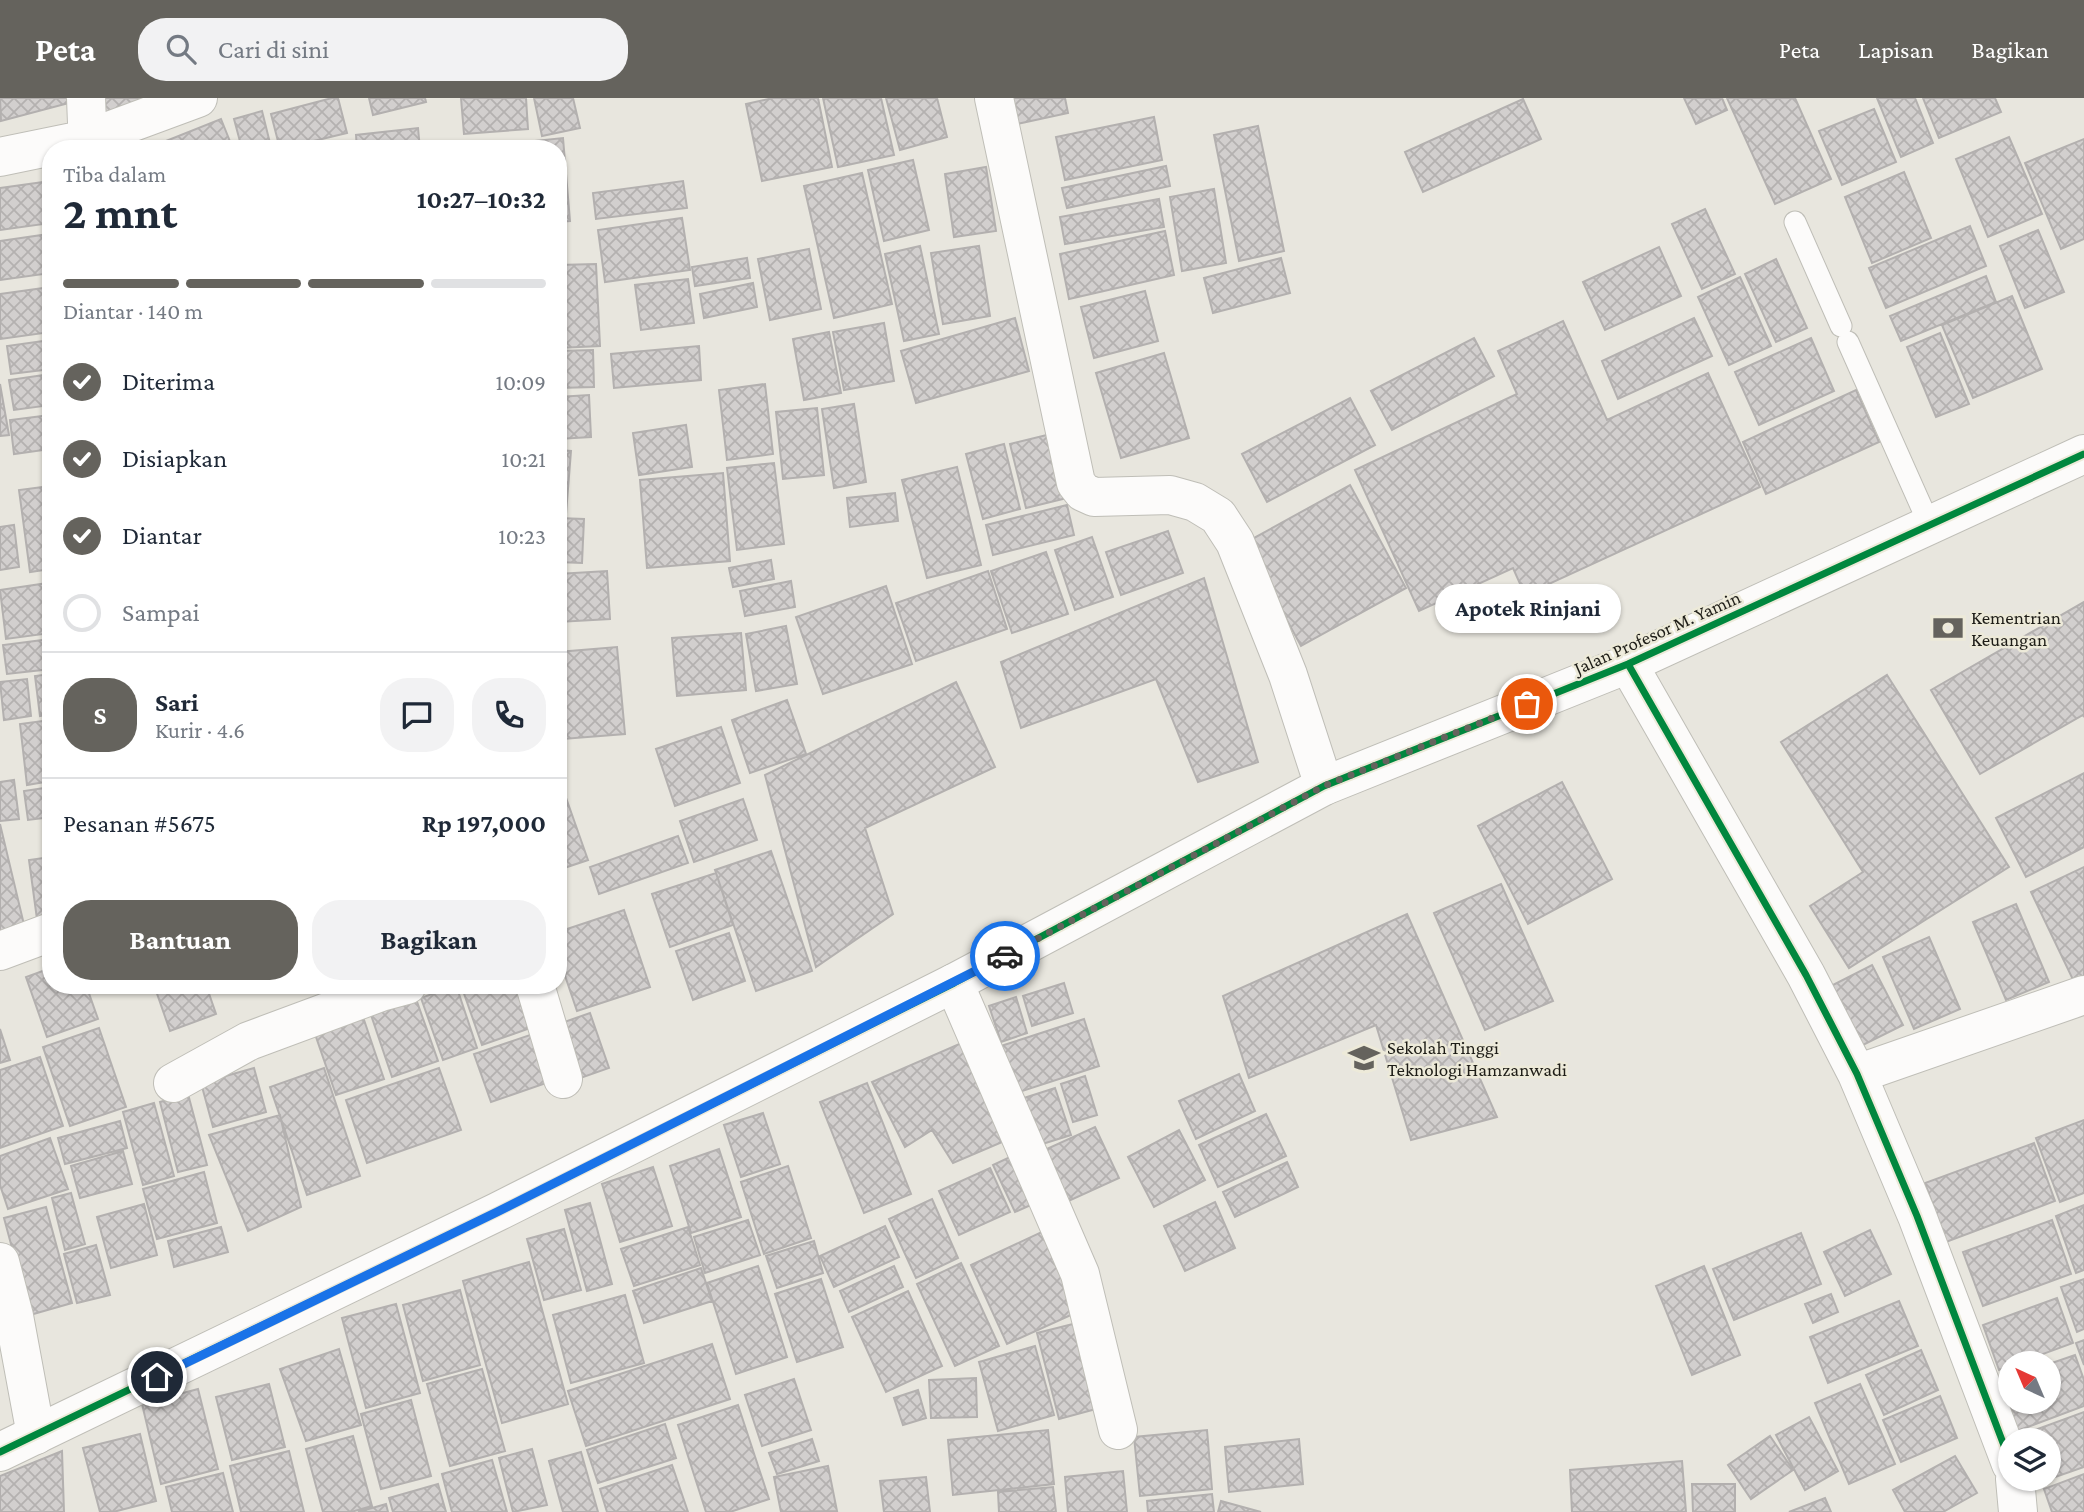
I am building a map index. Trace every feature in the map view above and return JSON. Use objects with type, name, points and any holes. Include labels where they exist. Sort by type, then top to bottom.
[{"type":"street","points":[[86,98],[88,140]]},
{"type":"street","points":[[98,140],[198,98]]},
{"type":"street","points":[[995,98],[1076,483],[1083,492],[1094,497],[1170,495],[1195,502],[1218,516],[1235,542],[1288,675],[1324,786]]},
{"type":"street","points":[[0,157],[42,151]]},
{"type":"street","name":"Jalan Profesor M. Yamin","points":[[0,1452],[497,1212],[954,983],[1324,786],[1628,664],[2084,454]]},
{"type":"street","points":[[1628,664],[1806,975],[1857,1074],[1913,1206],[1998,1430]]},
{"type":"street","points":[[0,951],[42,935]]},
{"type":"street","points":[[954,983],[1080,1274],[1118,1430]]},
{"type":"street","points":[[173,1083],[249,1041],[376,994]]},
{"type":"street","points":[[538,994],[563,1079]]},
{"type":"street","points":[[1857,1074],[2084,995]]},
{"type":"street","points":[[0,1262],[14,1315],[36,1435]]},
{"type":"street","points":[[2016,1491],[2018,1512]]},
{"type":"lane","points":[[1795,222],[1930,526]]},
{"type":"building","points":[[0,98],[84,98],[84,99],[1,121]]},
{"type":"building","points":[[99,98],[152,98],[103,114]]},
{"type":"building","points":[[338,98],[347,133],[318,140],[278,140],[271,114]]},
{"type":"building","points":[[369,98],[425,98],[426,102],[373,115]]},
{"type":"building","points":[[461,98],[526,98],[528,129],[464,134]]},
{"type":"building","points":[[534,98],[573,98],[580,128],[542,136]]},
{"type":"building","points":[[773,98],[818,98],[832,167],[762,181],[746,104]]},
{"type":"building","points":[[823,98],[881,98],[894,155],[838,167]]},
{"type":"building","points":[[886,98],[937,98],[947,137],[900,150]]},
{"type":"building","points":[[1012,98],[1065,98],[1068,113],[1017,124]]},
{"type":"building","points":[[1684,98],[1722,98],[1727,110],[1696,124]]},
{"type":"building","points":[[1727,98],[1795,98],[1831,179],[1775,204]]},
{"type":"building","points":[[1877,98],[1915,98],[1933,143],[1901,157]]},
{"type":"building","points":[[1923,98],[1995,98],[2001,112],[1939,138]]},
{"type":"building","points":[[1523,99],[1541,139],[1423,192],[1405,152]]},
{"type":"building","points":[[1874,109],[1896,162],[1842,185],[1819,131]]},
{"type":"building","points":[[262,111],[269,140],[240,140],[234,119]]},
{"type":"building","points":[[1154,117],[1162,160],[1065,180],[1056,137]]},
{"type":"building","points":[[221,119],[229,140],[168,140]]},
{"type":"building","points":[[1258,126],[1284,251],[1239,261],[1214,135]]},
{"type":"building","points":[[418,128],[419,140],[356,140],[356,135]]},
{"type":"building","points":[[2009,137],[2042,214],[1988,237],[1956,159]]},
{"type":"building","points":[[2084,139],[2084,239],[2061,249],[2025,163]]},
{"type":"building","points":[[913,160],[929,230],[884,241],[868,170]]},
{"type":"building","points":[[1166,166],[1170,186],[1067,208],[1062,188]]},
{"type":"building","points":[[986,167],[996,231],[954,237],[945,174]]},
{"type":"building","points":[[1904,172],[1931,238],[1872,263],[1845,197]]},
{"type":"building","points":[[862,173],[892,304],[834,318],[804,186]]},
{"type":"building","points":[[683,181],[687,208],[596,219],[593,193]]},
{"type":"building","points":[[42,182],[42,224],[0,230],[0,188]]},
{"type":"building","points":[[567,185],[570,221],[567,221]]},
{"type":"building","points":[[1214,189],[1226,263],[1182,271],[1170,197]]},
{"type":"building","points":[[1159,199],[1164,227],[1065,244],[1060,217]]},
{"type":"building","points":[[1705,209],[1735,274],[1702,289],[1672,224]]},
{"type":"building","points":[[682,218],[690,270],[605,282],[598,230]]},
{"type":"building","points":[[1970,226],[1986,266],[1886,308],[1869,268]]},
{"type":"building","points":[[2038,230],[2064,292],[2025,308],[2000,246]]},
{"type":"building","points":[[1165,231],[1174,275],[1069,299],[1060,254]]},
{"type":"building","points":[[42,235],[42,274],[0,280],[0,241]]},
{"type":"building","points":[[920,246],[939,334],[904,341],[885,254]]},
{"type":"building","points":[[979,246],[990,316],[943,324],[931,253]]},
{"type":"building","points":[[1659,247],[1681,296],[1605,330],[1583,282]]},
{"type":"building","points":[[809,249],[821,309],[770,320],[758,259]]},
{"type":"building","points":[[747,258],[750,278],[695,286],[692,267]]},
{"type":"building","points":[[1281,258],[1290,293],[1213,313],[1204,278]]},
{"type":"building","points":[[1776,259],[1807,328],[1776,342],[1745,274]]},
{"type":"building","points":[[596,264],[600,346],[567,348],[567,265]]},
{"type":"building","points":[[1986,276],[1996,302],[1901,341],[1890,316]]},
{"type":"building","points":[[1740,277],[1771,346],[1729,365],[1698,297]]},
{"type":"building","points":[[688,279],[694,323],[641,330],[635,285]]},
{"type":"building","points":[[753,283],[757,307],[704,318],[700,294]]},
{"type":"building","points":[[42,288],[42,333],[0,339],[0,294]]},
{"type":"building","points":[[1145,291],[1158,341],[1094,358],[1081,307]]},
{"type":"building","points":[[2012,296],[2042,369],[1973,398],[1942,325]]},
{"type":"building","points":[[1015,318],[1029,371],[916,403],[901,351]]},
{"type":"building","points":[[1694,318],[1712,356],[1618,399],[1602,361]]},
{"type":"building","points":[[1563,321],[1607,420],[1708,373],[1760,487],[1525,595],[1513,568],[1419,611],[1355,470],[1517,394],[1498,351]]},
{"type":"building","points":[[884,323],[894,381],[844,390],[833,332]]},
{"type":"building","points":[[829,332],[841,393],[804,400],[793,339]]},
{"type":"building","points":[[1940,333],[1969,404],[1936,417],[1907,347]]},
{"type":"building","points":[[1474,338],[1494,376],[1392,430],[1371,391]]},
{"type":"building","points":[[1811,338],[1834,391],[1759,425],[1735,372]]},
{"type":"building","points":[[42,341],[42,370],[11,374],[7,346]]},
{"type":"building","points":[[699,346],[701,380],[614,388],[611,354]]},
{"type":"building","points":[[593,350],[594,387],[567,388],[567,351]]},
{"type":"building","points":[[1164,353],[1189,438],[1121,458],[1096,373]]},
{"type":"building","points":[[42,375],[42,406],[14,410],[9,380]]},
{"type":"building","points":[[0,384],[9,435],[0,436]]},
{"type":"building","points":[[765,384],[773,454],[727,460],[719,390]]},
{"type":"building","points":[[1856,390],[1879,442],[1766,494],[1743,442]]},
{"type":"building","points":[[589,395],[591,437],[567,438],[567,396]]},
{"type":"building","points":[[1350,398],[1375,445],[1267,502],[1242,454]]},
{"type":"building","points":[[854,404],[866,482],[834,488],[822,409]]},
{"type":"building","points":[[817,408],[824,475],[783,479],[776,412]]},
{"type":"building","points":[[42,416],[42,450],[14,454],[10,420]]},
{"type":"building","points":[[686,425],[692,467],[639,475],[633,433]]},
{"type":"building","points":[[1051,434],[1067,498],[1026,508],[1010,444]]},
{"type":"building","points":[[1004,444],[1020,509],[983,519],[966,454]]},
{"type":"building","points":[[567,451],[571,451],[567,501]]},
{"type":"building","points":[[774,463],[784,544],[737,550],[727,468]]},
{"type":"building","points":[[957,467],[981,565],[927,578],[902,480]]},
{"type":"building","points":[[723,473],[730,561],[647,568],[640,480]]},
{"type":"building","points":[[1350,485],[1406,588],[1301,646],[1245,543]]},
{"type":"building","points":[[42,487],[42,570],[30,572],[19,490]]},
{"type":"building","points":[[895,493],[898,521],[850,527],[847,498]]},
{"type":"building","points":[[1067,505],[1074,535],[993,555],[986,525]]},
{"type":"building","points":[[567,518],[584,519],[582,563],[567,562]]},
{"type":"building","points":[[14,525],[19,567],[0,570],[0,527]]},
{"type":"building","points":[[1168,531],[1183,573],[1121,595],[1106,552]]},
{"type":"building","points":[[1092,537],[1113,597],[1075,610],[1055,550]]},
{"type":"building","points":[[1046,552],[1068,614],[1012,633],[991,571]]},
{"type":"building","points":[[771,560],[774,579],[733,587],[729,568]]},
{"type":"building","points":[[607,571],[610,619],[567,621],[567,573]]},
{"type":"building","points":[[988,571],[1007,629],[916,661],[896,603]]},
{"type":"building","points":[[1204,578],[1258,762],[1198,782],[1156,679],[1021,728],[1001,662]]},
{"type":"building","points":[[791,581],[795,607],[745,616],[740,591]]},
{"type":"building","points":[[42,584],[42,634],[6,639],[0,590]]},
{"type":"building","points":[[886,586],[912,664],[823,694],[796,617]]},
{"type":"building","points":[[2084,602],[2084,717],[2083,715],[1980,774],[1931,690]]},
{"type":"building","points":[[786,626],[797,684],[756,691],[746,634]]},
{"type":"building","points":[[741,633],[746,690],[677,696],[672,638]]},
{"type":"building","points":[[42,640],[42,670],[7,674],[3,645]]},
{"type":"building","points":[[617,647],[625,734],[567,739],[567,651]]},
{"type":"building","points":[[42,675],[40,716],[35,676]]},
{"type":"building","points":[[1887,675],[2009,867],[1849,968],[1810,906],[1863,872],[1781,742]]},
{"type":"building","points":[[27,679],[31,716],[4,720],[0,682]]},
{"type":"building","points":[[956,682],[995,767],[865,828],[893,914],[816,967],[765,775]]},
{"type":"building","points":[[787,700],[806,754],[750,773],[732,720]]},
{"type":"building","points":[[42,721],[42,782],[27,785],[20,724]]},
{"type":"building","points":[[721,727],[740,783],[675,806],[656,749]]},
{"type":"building","points":[[2084,773],[2084,847],[2026,877],[1996,818]]},
{"type":"building","points":[[14,780],[19,819],[0,821],[0,782]]},
{"type":"building","points":[[1562,782],[1612,879],[1528,924],[1478,826]]},
{"type":"building","points":[[42,788],[42,818],[28,820],[24,791]]},
{"type":"building","points":[[743,799],[757,840],[694,862],[680,821]]},
{"type":"building","points":[[567,800],[588,860],[567,867]]},
{"type":"building","points":[[0,824],[26,933],[0,940]]},
{"type":"building","points":[[678,836],[688,863],[599,894],[590,867]]},
{"type":"building","points":[[771,851],[812,971],[756,991],[715,870]]},
{"type":"building","points":[[42,858],[42,918],[37,919],[29,860]]},
{"type":"building","points":[[2084,867],[2084,982],[2076,986],[2031,892]]},
{"type":"building","points":[[716,873],[733,925],[670,947],[652,894]]},
{"type":"building","points":[[1501,884],[1553,1001],[1485,1030],[1434,913]]},
{"type":"building","points":[[2016,904],[2049,982],[2006,1000],[1973,922]]},
{"type":"building","points":[[624,910],[650,987],[577,1011],[567,982],[567,929]]},
{"type":"building","name":"Sekolah Tinggi Teknologi Hamzanwadi","points":[[1407,914],[1497,1117],[1411,1140],[1376,1025],[1249,1078],[1223,996]]},
{"type":"building","points":[[729,933],[745,981],[693,1000],[676,951]]},
{"type":"building","points":[[1929,937],[1960,1009],[1914,1029],[1883,957]]},
{"type":"building","points":[[1872,965],[1903,1025],[1861,1046],[1831,986]]},
{"type":"building","points":[[42,971],[42,994],[89,994],[98,1019],[47,1037],[26,977]]},
{"type":"building","points":[[1064,983],[1073,1013],[1032,1026],[1023,996]]},
{"type":"building","points":[[157,994],[209,994],[216,1014],[170,1031]]},
{"type":"building","points":[[432,994],[459,994],[477,1048],[443,1060],[421,998]]},
{"type":"building","points":[[464,994],[529,994],[539,1025],[482,1045]]},
{"type":"building","points":[[415,996],[438,1061],[392,1077],[370,1012]]},
{"type":"building","points":[[1016,997],[1027,1033],[1001,1042],[989,1006]]},
{"type":"building","points":[[590,1013],[609,1068],[569,1082],[550,1027]]},
{"type":"building","points":[[362,1014],[384,1079],[336,1095],[314,1031]]},
{"type":"building","points":[[1084,1019],[1099,1066],[1016,1093],[1001,1046]]},
{"type":"building","points":[[99,1028],[126,1107],[70,1126],[43,1047]]},
{"type":"building","points":[[0,1029],[10,1060],[0,1063]]},
{"type":"building","points":[[542,1031],[558,1079],[491,1102],[474,1054]]},
{"type":"building","points":[[973,1038],[1014,1137],[953,1163],[932,1130],[905,1147],[872,1082]]},
{"type":"building","points":[[40,1057],[63,1126],[0,1148],[0,1070]]},
{"type":"building","points":[[254,1068],[266,1112],[213,1127],[201,1083]]},
{"type":"building","points":[[324,1068],[360,1176],[307,1195],[270,1087]]},
{"type":"building","points":[[439,1068],[461,1130],[367,1163],[346,1100]]},
{"type":"building","points":[[1239,1074],[1255,1111],[1196,1139],[1179,1101]]},
{"type":"building","points":[[1085,1076],[1097,1115],[1073,1122],[1061,1084]]},
{"type":"building","points":[[867,1083],[911,1194],[864,1213],[820,1102]]},
{"type":"building","points":[[1055,1088],[1071,1135],[1036,1146],[1021,1099]]},
{"type":"building","points":[[188,1094],[207,1165],[178,1172],[160,1102]]},
{"type":"building","points":[[154,1103],[174,1176],[143,1185],[123,1112]]},
{"type":"building","points":[[763,1113],[780,1164],[741,1177],[724,1125]]},
{"type":"building","points":[[1266,1114],[1286,1156],[1218,1187],[1199,1145]]},
{"type":"building","points":[[280,1115],[301,1207],[248,1231],[209,1135]]},
{"type":"building","points":[[2084,1120],[2084,1193],[2060,1202],[2036,1138]]},
{"type":"building","points":[[120,1121],[127,1148],[65,1164],[58,1138]]},
{"type":"building","points":[[1095,1127],[1119,1178],[1062,1204],[1038,1153]]},
{"type":"building","points":[[1179,1130],[1205,1180],[1154,1207],[1128,1157]]},
{"type":"building","points":[[50,1138],[68,1189],[8,1209],[0,1185],[0,1156]]},
{"type":"building","points":[[2034,1143],[2055,1201],[1946,1242],[1925,1183]]},
{"type":"building","points":[[719,1149],[741,1217],[691,1233],[670,1166]]},
{"type":"building","points":[[123,1151],[132,1184],[80,1198],[71,1166]]},
{"type":"building","points":[[1021,1152],[1042,1200],[1015,1212],[993,1165]]},
{"type":"building","points":[[1287,1162],[1298,1187],[1235,1217],[1223,1192]]},
{"type":"building","points":[[788,1166],[811,1238],[764,1254],[741,1182]]},
{"type":"building","points":[[653,1167],[672,1226],[620,1242],[602,1184]]},
{"type":"building","points":[[990,1168],[1010,1212],[959,1235],[939,1191]]},
{"type":"building","points":[[204,1172],[217,1223],[157,1239],[143,1189]]},
{"type":"building","points":[[71,1193],[85,1244],[65,1250],[52,1198]]},
{"type":"building","points":[[932,1199],[958,1258],[916,1278],[889,1219]]},
{"type":"building","points":[[1215,1202],[1235,1248],[1185,1271],[1164,1226]]},
{"type":"building","points":[[590,1203],[612,1284],[587,1291],[565,1210]]},
{"type":"building","points":[[144,1204],[157,1255],[111,1268],[97,1217]]},
{"type":"building","points":[[2084,1205],[2084,1270],[2076,1273],[2056,1216]]},
{"type":"building","points":[[46,1207],[72,1303],[30,1315],[4,1218]]},
{"type":"building","points":[[748,1220],[760,1255],[705,1273],[694,1237]]},
{"type":"building","points":[[2052,1220],[2071,1274],[1983,1306],[1963,1252]]},
{"type":"building","points":[[885,1226],[899,1257],[834,1287],[820,1256]]},
{"type":"building","points":[[221,1227],[228,1252],[174,1267],[168,1241]]},
{"type":"building","points":[[688,1227],[700,1265],[634,1286],[621,1249]]},
{"type":"building","points":[[564,1229],[581,1290],[544,1300],[527,1239]]},
{"type":"building","points":[[1046,1230],[1082,1310],[1007,1344],[971,1265]]},
{"type":"building","points":[[1870,1230],[1891,1274],[1845,1296],[1824,1252]]},
{"type":"building","points":[[1801,1233],[1821,1284],[1734,1320],[1713,1269]]},
{"type":"building","points":[[814,1241],[823,1273],[777,1288],[766,1256]]},
{"type":"building","points":[[96,1245],[110,1295],[77,1303],[64,1254]]},
{"type":"building","points":[[529,1262],[568,1404],[502,1423],[463,1281]]},
{"type":"building","points":[[961,1263],[999,1346],[955,1366],[917,1284]]},
{"type":"building","points":[[758,1266],[787,1357],[736,1374],[707,1283]]},
{"type":"building","points":[[894,1266],[903,1287],[849,1312],[840,1291]]},
{"type":"building","points":[[1704,1266],[1740,1355],[1692,1375],[1656,1286]]},
{"type":"building","points":[[701,1268],[712,1301],[644,1323],[633,1291]]},
{"type":"building","points":[[821,1279],[843,1347],[797,1362],[775,1294]]},
{"type":"building","points":[[2084,1279],[2084,1329],[2077,1332],[2061,1287]]},
{"type":"building","points":[[460,1290],[480,1365],[423,1381],[403,1305]]},
{"type":"building","points":[[908,1291],[942,1366],[886,1392],[852,1317]]},
{"type":"building","points":[[1831,1294],[1838,1312],[1813,1323],[1805,1304]]},
{"type":"building","points":[[625,1295],[644,1363],[571,1383],[553,1315]]},
{"type":"building","points":[[2057,1298],[2073,1343],[2051,1351],[1998,1351],[1998,1367],[1983,1325]]},
{"type":"building","points":[[1899,1301],[1918,1346],[1828,1383],[1810,1337]]},
{"type":"building","points":[[396,1304],[420,1393],[366,1408],[342,1318]]},
{"type":"building","points":[[1085,1321],[1107,1406],[1059,1419],[1037,1333]]},
{"type":"building","points":[[2084,1340],[2084,1365],[2076,1343]]},
{"type":"building","points":[[712,1344],[730,1399],[586,1446],[568,1391]]},
{"type":"building","points":[[1035,1346],[1054,1415],[998,1431],[979,1362]]},
{"type":"building","points":[[339,1349],[361,1425],[306,1441],[280,1369]]},
{"type":"building","points":[[1921,1350],[1938,1390],[1884,1415],[1866,1375]]},
{"type":"building","points":[[2075,1355],[2084,1380],[2084,1406],[2025,1428],[2016,1428],[2011,1414],[2062,1414],[2062,1360]]},
{"type":"building","points":[[482,1369],[505,1451],[450,1466],[427,1384]]},
{"type":"building","points":[[976,1378],[977,1417],[931,1418],[929,1380]]},
{"type":"building","points":[[794,1379],[811,1430],[762,1446],[745,1395]]},
{"type":"building","points":[[269,1384],[285,1447],[232,1460],[216,1397]]},
{"type":"building","points":[[1860,1384],[1895,1464],[1849,1484],[1815,1403]]},
{"type":"building","points":[[198,1389],[218,1469],[161,1484],[142,1404]]},
{"type":"building","points":[[918,1390],[926,1418],[903,1425],[894,1398]]},
{"type":"building","points":[[1940,1396],[1957,1438],[1901,1462],[1883,1420]]},
{"type":"building","points":[[411,1400],[431,1476],[381,1489],[361,1414]]},
{"type":"building","points":[[738,1405],[769,1499],[730,1512],[706,1512],[678,1425]]},
{"type":"building","points":[[2084,1412],[2084,1467],[2061,1475],[2061,1428],[2040,1428]]},
{"type":"building","points":[[1809,1417],[1838,1471],[1805,1490],[1776,1435]]},
{"type":"building","points":[[665,1424],[676,1458],[598,1483],[587,1450]]},
{"type":"building","points":[[1048,1430],[1054,1484],[953,1495],[948,1440]]},
{"type":"building","points":[[1207,1430],[1212,1489],[1140,1496],[1134,1437]]},
{"type":"building","points":[[140,1434],[156,1501],[113,1512],[100,1512],[83,1448]]},
{"type":"building","points":[[353,1436],[372,1506],[351,1512],[323,1512],[306,1449]]},
{"type":"building","points":[[1770,1436],[1793,1470],[1751,1499],[1728,1465]]},
{"type":"building","points":[[812,1439],[819,1461],[777,1474],[769,1453]]},
{"type":"building","points":[[1299,1439],[1303,1484],[1229,1492],[1225,1447]]},
{"type":"building","points":[[532,1449],[547,1505],[513,1512],[499,1458]]},
{"type":"building","points":[[62,1451],[64,1512],[0,1512],[0,1476]]},
{"type":"building","points":[[289,1451],[304,1512],[241,1512],[230,1466]]},
{"type":"building","points":[[581,1452],[598,1512],[563,1512],[549,1461]]},
{"type":"building","points":[[1955,1456],[1977,1493],[1943,1512],[1905,1512],[1893,1490]]},
{"type":"building","points":[[492,1460],[507,1512],[452,1512],[442,1474]]},
{"type":"building","points":[[1682,1461],[1686,1512],[1572,1512],[1570,1470]]},
{"type":"building","points":[[672,1465],[688,1512],[607,1512],[600,1489]]},
{"type":"building","points":[[828,1466],[837,1511],[781,1512],[774,1477]]},
{"type":"building","points":[[1123,1471],[1127,1512],[1068,1512],[1065,1477]]},
{"type":"building","points":[[223,1473],[233,1512],[172,1512],[166,1487]]},
{"type":"building","points":[[2084,1474],[2084,1512],[2052,1512],[2045,1491],[2061,1491],[2061,1483]]},
{"type":"building","points":[[926,1477],[930,1512],[884,1512],[880,1481]]},
{"type":"building","points":[[438,1484],[446,1512],[393,1512],[389,1498]]},
{"type":"building","points":[[1692,1484],[1735,1484],[1735,1512],[1693,1512]]},
{"type":"building","points":[[1053,1487],[1056,1512],[999,1512],[998,1492]]},
{"type":"building","points":[[1212,1494],[1214,1512],[1148,1512],[1147,1501]]},
{"type":"building","points":[[1825,1498],[1831,1512],[1789,1512]]},
{"type":"building","points":[[1221,1501],[1261,1512],[1218,1512]]},
{"type":"building","points":[[386,1504],[388,1512],[358,1512]]},
{"type":"cycle path","points":[[0,1452],[497,1212],[954,983],[1324,786],[1628,664],[2084,454]]},
{"type":"cycle path","points":[[1628,664],[1806,975],[1857,1074],[1917,1216],[1998,1430]]},
{"type":"way so far","points":[[1005,956],[1324,786],[1527,704]]},
{"type":"place","name":"Kementrian Keuangan","points":[[1948,628]]},
{"type":"place","name":"Apotek Rinjani","points":[[1527,704]]},
{"type":"place","name":"Sekolah Tinggi Teknologi Hamzanwadi","points":[[1364,1058]]},
{"type":"route","points":[[157,1377],[497,1212],[1005,956]]}]
